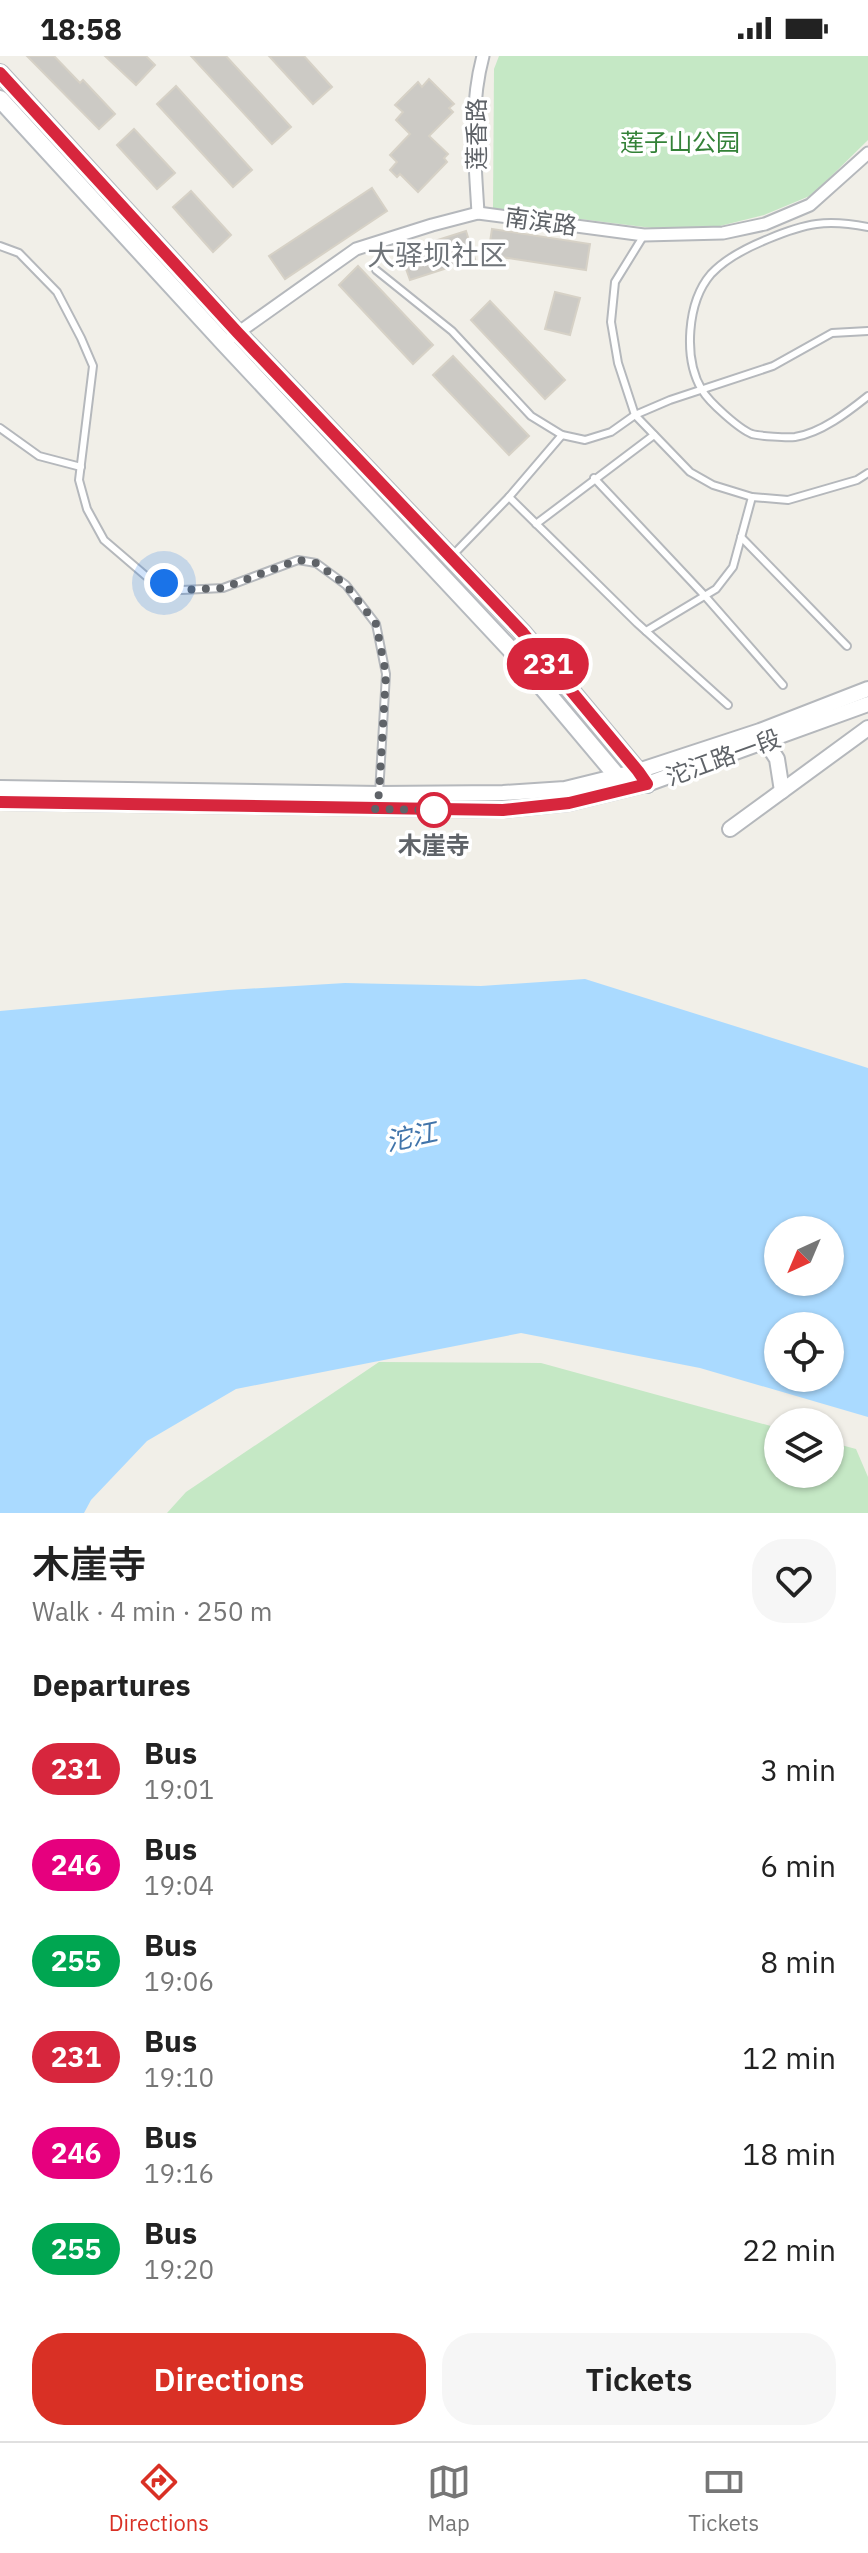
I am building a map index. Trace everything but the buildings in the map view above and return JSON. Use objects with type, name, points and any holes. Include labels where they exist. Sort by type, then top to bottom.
[{"type":"main road","points":[[0,73],[231,338],[511,650],[617,776],[642,778]]},
{"type":"main road","points":[[0,99],[523,633],[642,778]]},
{"type":"street","name":"莲香路","points":[[478,213],[473,120],[476,83],[483,56]]},
{"type":"street","name":"南滨路","points":[[231,338],[356,249],[478,213],[644,235],[723,233],[765,224],[810,205],[868,153]]},
{"type":"street","name":"沱江路一段","points":[[642,778],[868,689]]},
{"type":"street","name":"沱江路一段","points":[[0,802],[503,810],[569,803],[766,742],[868,704]]},
{"type":"street","points":[[730,829],[868,728]]},
{"type":"street","points":[[766,742],[777,759],[782,791]]},
{"type":"street","points":[[0,788],[503,793],[565,789],[617,776]]},
{"type":"lane","points":[[868,227],[843,222],[804,224],[746,248],[712,273],[692,313],[693,359],[702,391],[730,419],[752,434],[794,437],[837,421],[868,396]]},
{"type":"lane","points":[[644,235],[615,282],[611,322],[618,363],[635,415],[690,472],[713,485],[752,497],[788,500],[857,480],[868,473]]},
{"type":"lane","points":[[0,246],[19,253],[57,292],[93,366],[79,480],[87,509],[104,540],[146,576],[182,590],[223,588],[298,560],[316,563],[346,585],[376,624],[386,674],[379,794],[375,809]]},
{"type":"lane","points":[[376,270],[452,331],[531,416],[562,435],[585,440],[611,432],[635,415],[670,400],[773,366],[832,333],[868,331]]},
{"type":"lane","points":[[0,428],[39,456],[81,467]]},
{"type":"lane","points":[[450,558],[509,497],[562,435]]},
{"type":"lane","points":[[536,524],[654,435]]},
{"type":"lane","points":[[594,478],[705,596],[783,685]]},
{"type":"lane","points":[[509,497],[646,631],[728,705]]},
{"type":"lane","points":[[646,631],[716,589],[733,567],[752,497]]},
{"type":"lane","points":[[741,537],[847,646]]},
{"type":"green space","name":"莲子山公园","points":[[499,56],[868,56],[868,140],[812,195],[764,215],[716,227],[652,228],[493,208],[494,69]]},
{"type":"green space","points":[[379,1362],[541,1363],[764,1424],[764,1488],[844,1488],[844,1446],[856,1449],[868,1477],[868,1513],[167,1513],[186,1492]]},
{"type":"water","name":"沱江","points":[[585,979],[868,1068],[868,1417],[782,1392],[844,1392],[844,1312],[764,1312],[764,1387],[700,1368],[521,1333],[236,1389],[147,1441],[91,1500],[84,1513],[0,1513],[0,1011],[228,990],[345,983],[481,986]]},
{"type":"bus line","name":"231","points":[[0,73],[238,333],[523,633],[647,784],[569,803],[503,810],[0,802]]},
{"type":"place","name":"木崖寺","points":[[434,810]]},
{"type":"district","name":"大驿坝社区","points":[[437,254]]},
{"type":"route","points":[[164,583],[182,590],[223,588],[298,560],[316,563],[346,585],[376,624],[386,674],[379,794],[375,809],[439,810],[434,810]]}]
